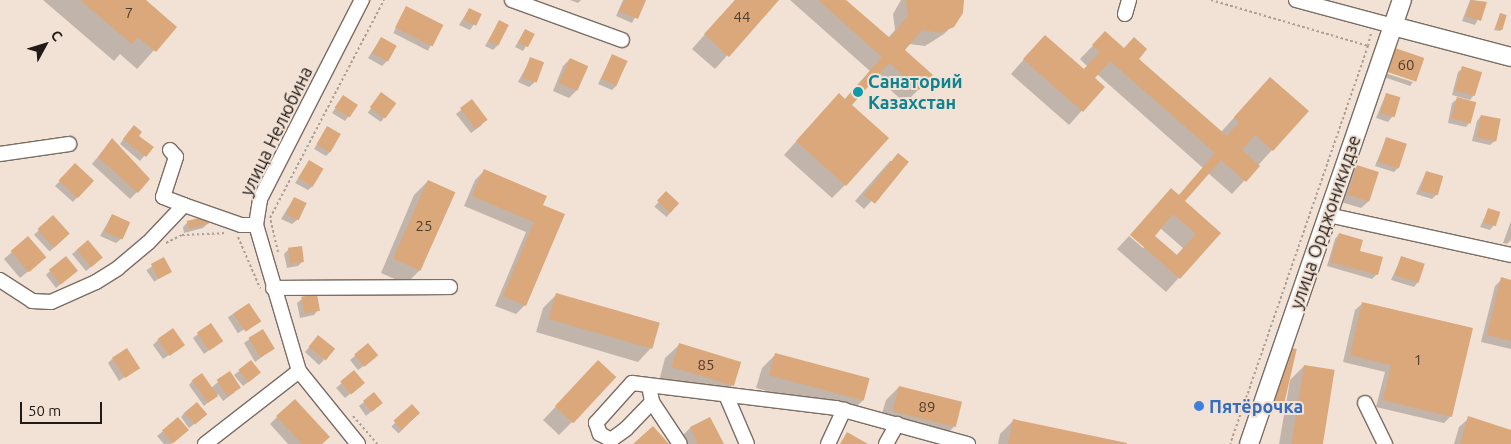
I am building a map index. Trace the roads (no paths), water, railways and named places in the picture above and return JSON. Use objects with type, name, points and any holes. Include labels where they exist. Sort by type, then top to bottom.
[{"type":"main road","name":"улица Орджоникидзе","points":[[1249,444],[1402,0]]},
{"type":"main road","points":[[1393,26],[1511,57]]},
{"type":"street","name":"улица Нелюбина","points":[[299,371],[256,225],[260,199],[362,0]]},
{"type":"street","points":[[512,0],[622,40]]},
{"type":"street","points":[[1125,14],[1129,0]]},
{"type":"street","points":[[1296,0],[1393,26]]},
{"type":"street","points":[[0,154],[69,144]]},
{"type":"street","points":[[170,150],[176,157],[163,197],[241,225],[256,225]]},
{"type":"street","points":[[0,280],[32,301],[51,302],[96,282],[118,268],[148,243],[184,205]]},
{"type":"street","points":[[1328,215],[1511,254]]},
{"type":"street","points":[[273,288],[450,287]]},
{"type":"street","points":[[205,444],[299,371],[358,444]]},
{"type":"street","points":[[652,402],[611,440],[600,434],[596,423],[632,383],[844,410],[897,424],[931,439],[968,444]]},
{"type":"street","points":[[649,386],[652,402],[680,444]]},
{"type":"street","points":[[726,395],[747,444]]},
{"type":"street","points":[[1365,403],[1385,444]]},
{"type":"street","points":[[828,444],[844,410]]},
{"type":"street","points":[[886,444],[897,424]]},
{"type":"place","name":"Санаторий Казахстан","points":[[858,92]]},
{"type":"place","name":"Пятёрочка","points":[[1199,406]]}]
